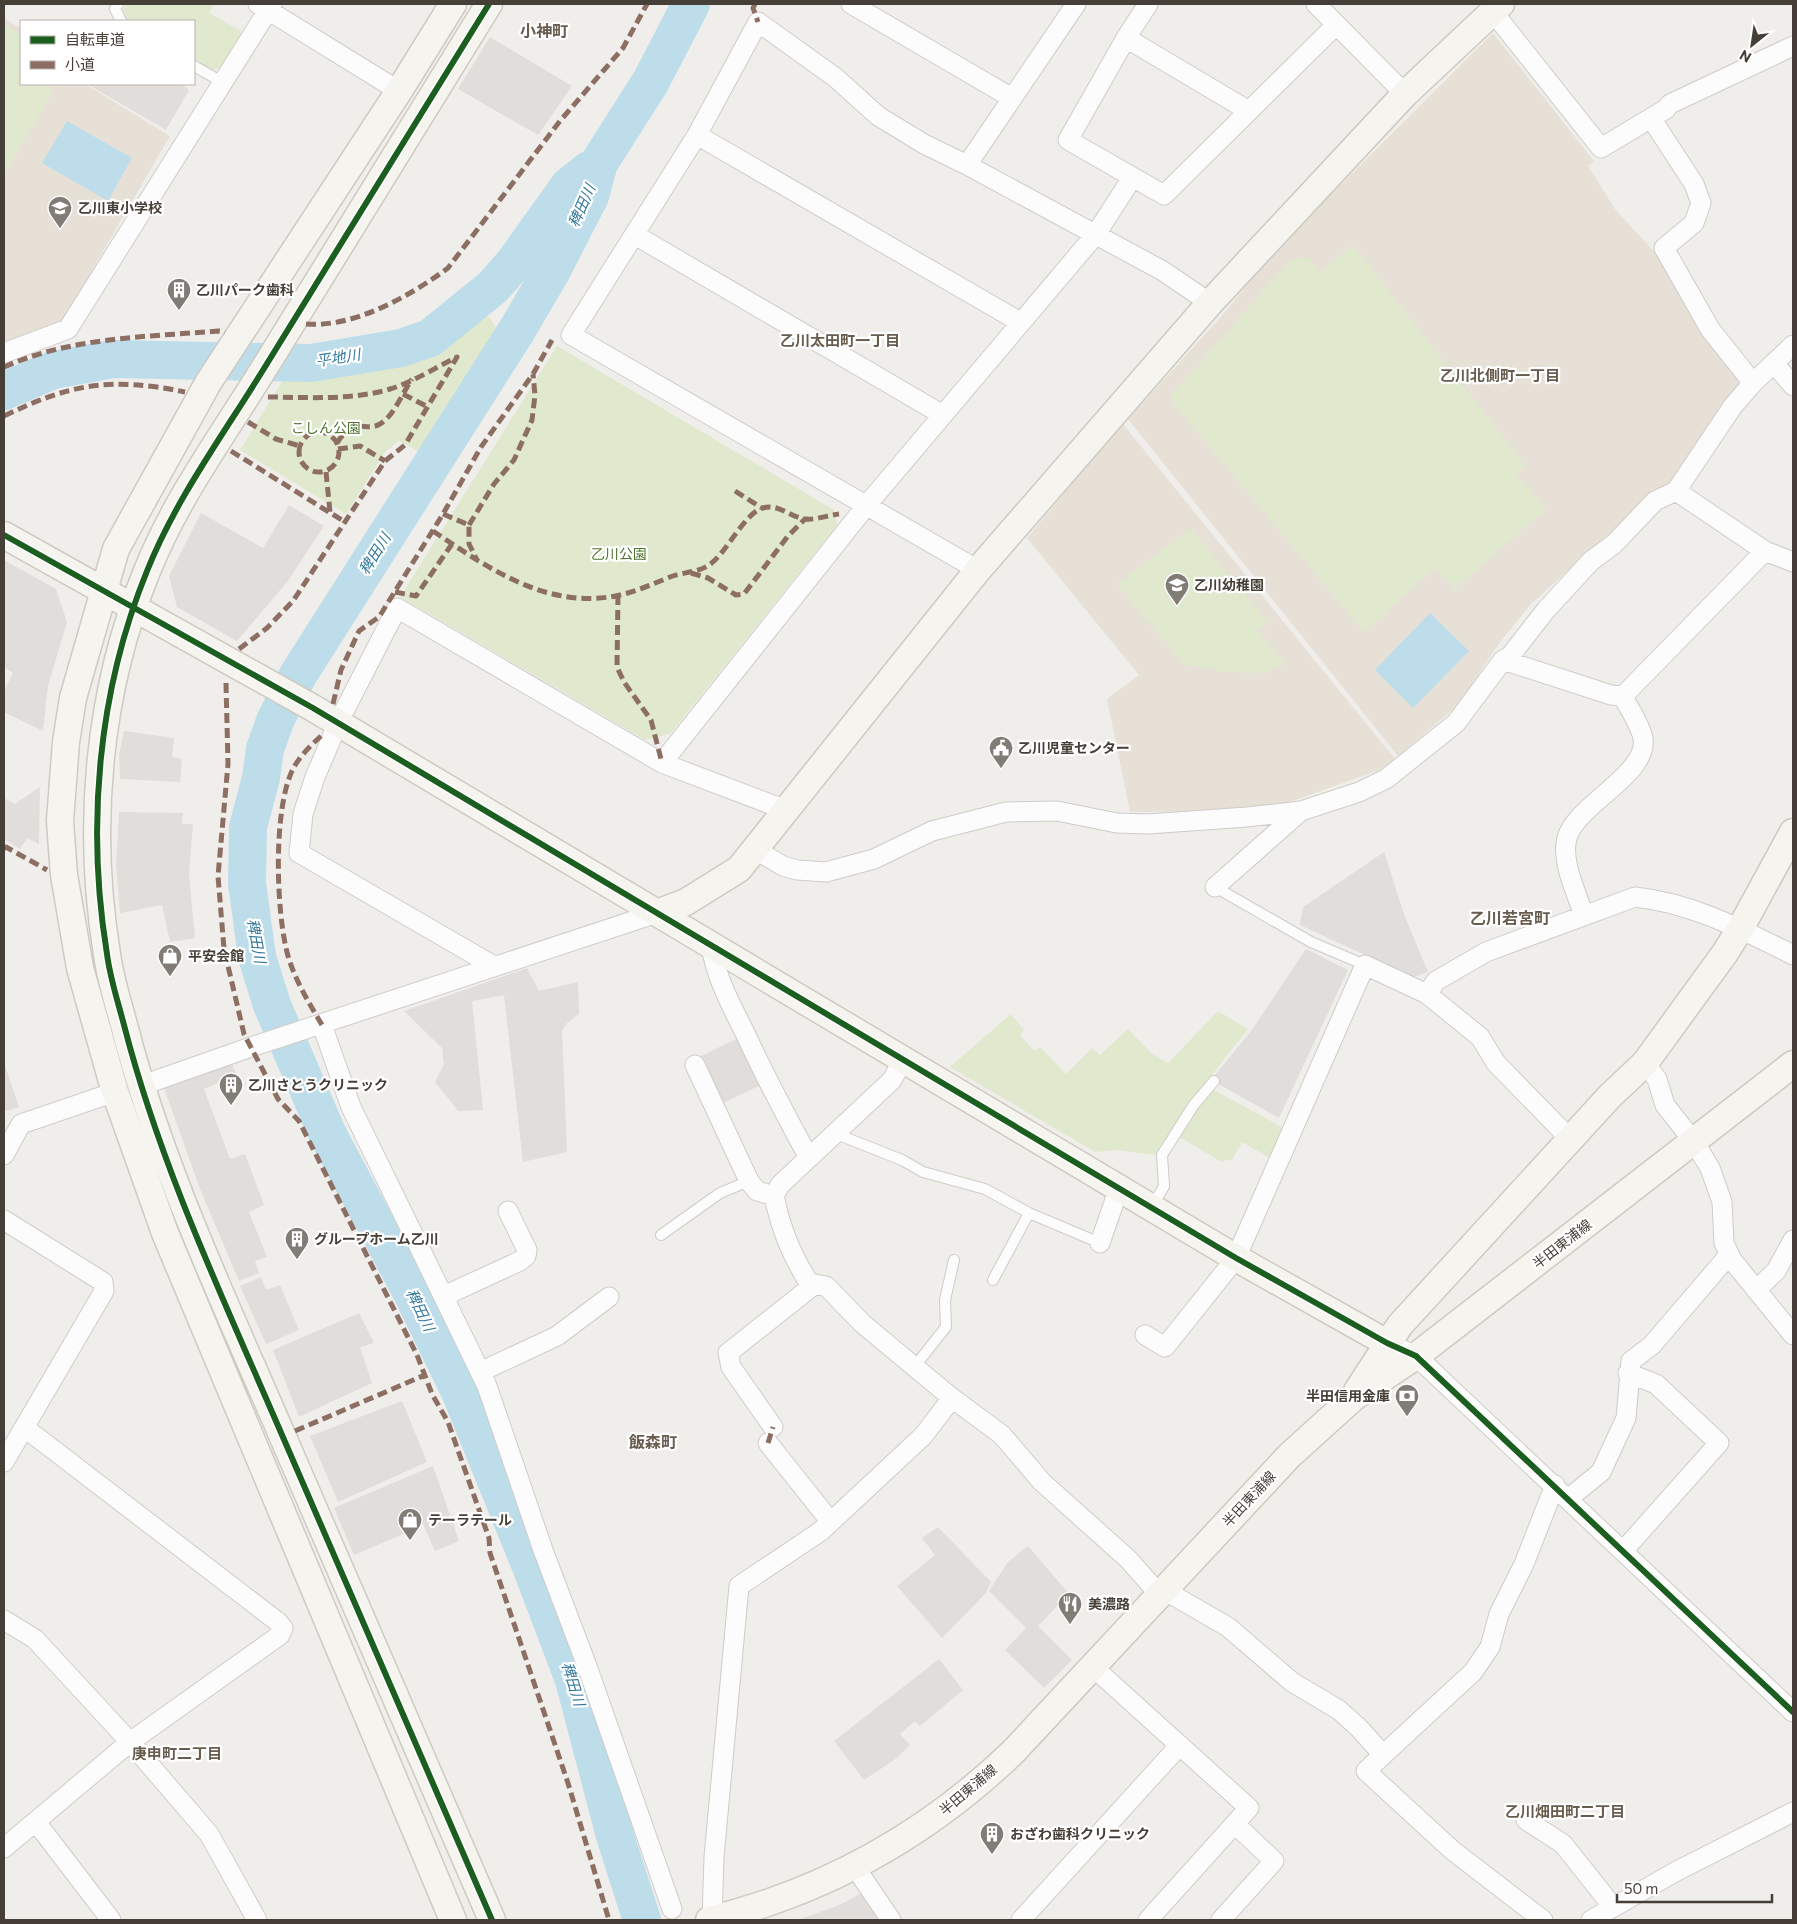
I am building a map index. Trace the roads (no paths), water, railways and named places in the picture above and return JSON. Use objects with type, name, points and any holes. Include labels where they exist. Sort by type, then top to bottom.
[{"type":"street","points":[[453,4],[399,91],[208,383],[116,549],[102,591],[73,698],[66,742],[60,821],[64,875],[80,968],[115,1092],[165,1233],[453,1920]]},
{"type":"street","points":[[489,4],[280,343],[190,484],[148,567],[133,608],[107,706],[101,750],[98,829],[100,885],[107,958],[140,1086],[170,1171],[492,1920]]},
{"type":"street","points":[[851,4],[1012,98]]},
{"type":"street","points":[[967,164],[1076,4]]},
{"type":"street","points":[[1148,4],[1126,38],[1068,140],[1164,195],[1336,25]]},
{"type":"street","points":[[1316,4],[1405,94]]},
{"type":"street","points":[[4,353],[68,328],[222,82],[266,6],[399,91]]},
{"type":"street","points":[[140,1086],[254,1046],[657,913],[686,902],[739,869],[978,570],[1210,303],[1405,94],[1496,8],[1600,148],[1651,118],[1670,104],[1793,46]]},
{"type":"street","points":[[978,570],[571,335],[697,135],[758,22],[836,78],[878,116],[924,144],[967,164],[1163,271],[1210,303]]},
{"type":"street","points":[[1126,38],[1249,110]]},
{"type":"street","points":[[1651,118],[1694,184],[1701,203],[1694,223],[1664,248],[1710,329],[1753,383]]},
{"type":"street","points":[[697,135],[1020,322]]},
{"type":"street","points":[[662,763],[866,506],[1096,234],[1132,178]]},
{"type":"street","points":[[635,235],[943,414]]},
{"type":"street","points":[[756,850],[783,866],[797,870],[826,872],[874,859],[932,831],[1006,812],[1058,811],[1117,822],[1148,824],[1247,818],[1301,811],[1359,792],[1386,779],[1456,723],[1503,660],[1510,656],[1546,610],[1591,561],[1614,544],[1655,501],[1676,490],[1683,482],[1720,422],[1753,383],[1793,345]]},
{"type":"street","points":[[1774,363],[1793,386]]},
{"type":"street","points":[[1676,490],[1765,551],[1793,562]]},
{"type":"street","points":[[4,535],[313,708],[1236,1258],[1387,1343],[1416,1356],[1793,1712]]},
{"type":"street","points":[[1623,696],[1765,551]]},
{"type":"street","points":[[494,966],[299,853],[303,814],[316,777],[338,723],[397,608],[662,763],[786,810]]},
{"type":"street","points":[[1503,660],[1578,685],[1612,695],[1623,696]]},
{"type":"street","points":[[1584,916],[1566,854],[1567,836],[1595,800],[1608,792],[1638,760],[1642,748],[1642,738],[1623,696]]},
{"type":"street","points":[[1215,887],[1301,811]]},
{"type":"street","points":[[1353,1398],[1400,1325],[1610,1096],[1645,1063],[1740,929],[1793,832]]},
{"type":"street","points":[[1427,994],[1436,981],[1486,952],[1636,897],[1658,899],[1697,911],[1740,929],[1793,955]]},
{"type":"street","points":[[711,945],[714,965],[736,1015],[773,1093],[809,1158]]},
{"type":"street","points":[[1145,1334],[1165,1347],[1236,1258],[1365,965],[1427,994],[1480,1037],[1496,1063],[1571,1140]]},
{"type":"street","points":[[317,1026],[351,1107],[487,1386],[543,1550],[587,1666],[672,1910]]},
{"type":"street","points":[[903,1060],[892,1080],[780,1185],[774,1196],[782,1231],[809,1283],[826,1286],[863,1324],[952,1398],[1002,1435],[1042,1482],[1128,1558],[1162,1592],[1228,1627],[1292,1682],[1339,1710],[1359,1728],[1382,1755]]},
{"type":"street","points":[[1645,1063],[1657,1079],[1665,1105],[1694,1142],[1710,1168],[1722,1202],[1724,1243],[1729,1255],[1793,1336]]},
{"type":"street","name":"半田東浦線","points":[[711,1920],[788,1897],[855,1867],[947,1810],[982,1782],[1093,1667],[1289,1456],[1353,1398],[1416,1356],[1793,1064]]},
{"type":"street","points":[[694,1065],[749,1181],[757,1191],[774,1196]]},
{"type":"street","points":[[4,1155],[21,1124],[115,1092]]},
{"type":"street","points":[[1100,1242],[1119,1188]]},
{"type":"street","points":[[444,1296],[520,1261],[526,1256],[527,1250],[508,1211]]},
{"type":"street","points":[[4,1220],[103,1282],[104,1291],[4,1462]]},
{"type":"street","points":[[1757,1289],[1776,1271],[1793,1240]]},
{"type":"street","points":[[1543,1920],[1452,1850],[1366,1771],[1473,1672],[1490,1647],[1500,1614],[1562,1492],[1601,1472],[1626,1418],[1628,1374],[1631,1361],[1652,1345],[1729,1255]]},
{"type":"street","points":[[815,1284],[728,1353],[731,1366],[771,1435],[830,1521]]},
{"type":"street","points":[[480,1372],[557,1336],[609,1297]]},
{"type":"street","points":[[1623,1551],[1719,1443],[1656,1384],[1628,1374]]},
{"type":"street","points":[[711,1920],[714,1857],[739,1586],[821,1531],[923,1436],[952,1398]]},
{"type":"street","points":[[4,1848],[130,1742],[280,1635],[283,1628],[278,1622],[25,1428]]},
{"type":"street","points":[[4,1620],[35,1639],[130,1742],[210,1834],[257,1920]]},
{"type":"street","points":[[1093,1667],[1249,1808],[1236,1825],[1148,1920]]},
{"type":"street","points":[[1021,1920],[1180,1745]]},
{"type":"street","points":[[1591,1920],[1675,1872],[1793,1812]]},
{"type":"street","points":[[1526,1820],[1563,1844],[1613,1907]]},
{"type":"street","points":[[36,1822],[112,1920]]},
{"type":"street","points":[[1221,1920],[1274,1861],[1236,1825]]},
{"type":"street","points":[[855,1867],[891,1920]]},
{"type":"lane","points":[[118,4],[115,9],[120,20]]},
{"type":"lane","points":[[195,67],[222,82]]},
{"type":"lane","points":[[1215,887],[1311,942],[1365,965]]},
{"type":"lane","points":[[1152,1208],[1164,1186],[1162,1155],[1193,1106],[1214,1081]]},
{"type":"lane","points":[[834,1133],[902,1160],[923,1172],[985,1189],[1029,1213],[1100,1242]]},
{"type":"lane","points":[[661,1235],[720,1193],[749,1181]]},
{"type":"lane","points":[[993,1280],[1029,1213]]},
{"type":"lane","points":[[915,1366],[946,1327],[945,1300],[954,1260]]},
{"type":"water","points":[[67,121],[132,158],[108,201],[42,163]]},
{"type":"water","points":[[1430,613],[1469,651],[1413,708],[1375,670]]},
{"type":"waterway","name":"稗田川","points":[[642,1920],[615,1836],[574,1680],[532,1569],[461,1394],[412,1293],[327,1133],[272,1005],[257,957],[247,883],[248,827],[261,778],[265,749],[275,721],[298,675],[517,330],[551,272],[590,196],[599,163],[651,81],[691,4]]},
{"type":"waterway","name":"平地川","points":[[4,391],[53,370],[113,359],[311,363],[401,348],[430,338],[493,287],[514,263],[569,186],[589,170]]},
{"type":"place","name":"乙川東小学校","points":[[60,229]]},
{"type":"place","name":"乙川パーク歯科","points":[[179,311]]},
{"type":"place","name":"乙川幼稚園","points":[[1177,606]]},
{"type":"place","name":"乙川児童センター","points":[[1001,769]]},
{"type":"place","name":"平安会館","points":[[170,977]]},
{"type":"place","name":"乙川さとうクリニック","points":[[231,1106]]},
{"type":"place","name":"グループホーム乙川","points":[[297,1260]]},
{"type":"place","name":"半田信用金庫","points":[[1407,1417]]},
{"type":"place","name":"テーラテール","points":[[410,1541]]},
{"type":"place","name":"美濃路","points":[[1070,1625]]},
{"type":"place","name":"おざわ歯科クリニック","points":[[992,1855]]},
{"type":"district","name":"小神町","points":[[544,31]]},
{"type":"district","name":"乙川太田町一丁目","points":[[840,341]]},
{"type":"district","name":"乙川北側町一丁目","points":[[1500,376]]},
{"type":"district","name":"乙川若宮町","points":[[1510,918]]},
{"type":"district","name":"飯森町","points":[[653,1442]]},
{"type":"district","name":"庚申町二丁目","points":[[177,1754]]},
{"type":"district","name":"乙川畑田町二丁目","points":[[1565,1812]]},
{"type":"park label","name":"こしん公園","points":[[326,428]]},
{"type":"park label","name":"乙川公園","points":[[619,554]]}]
